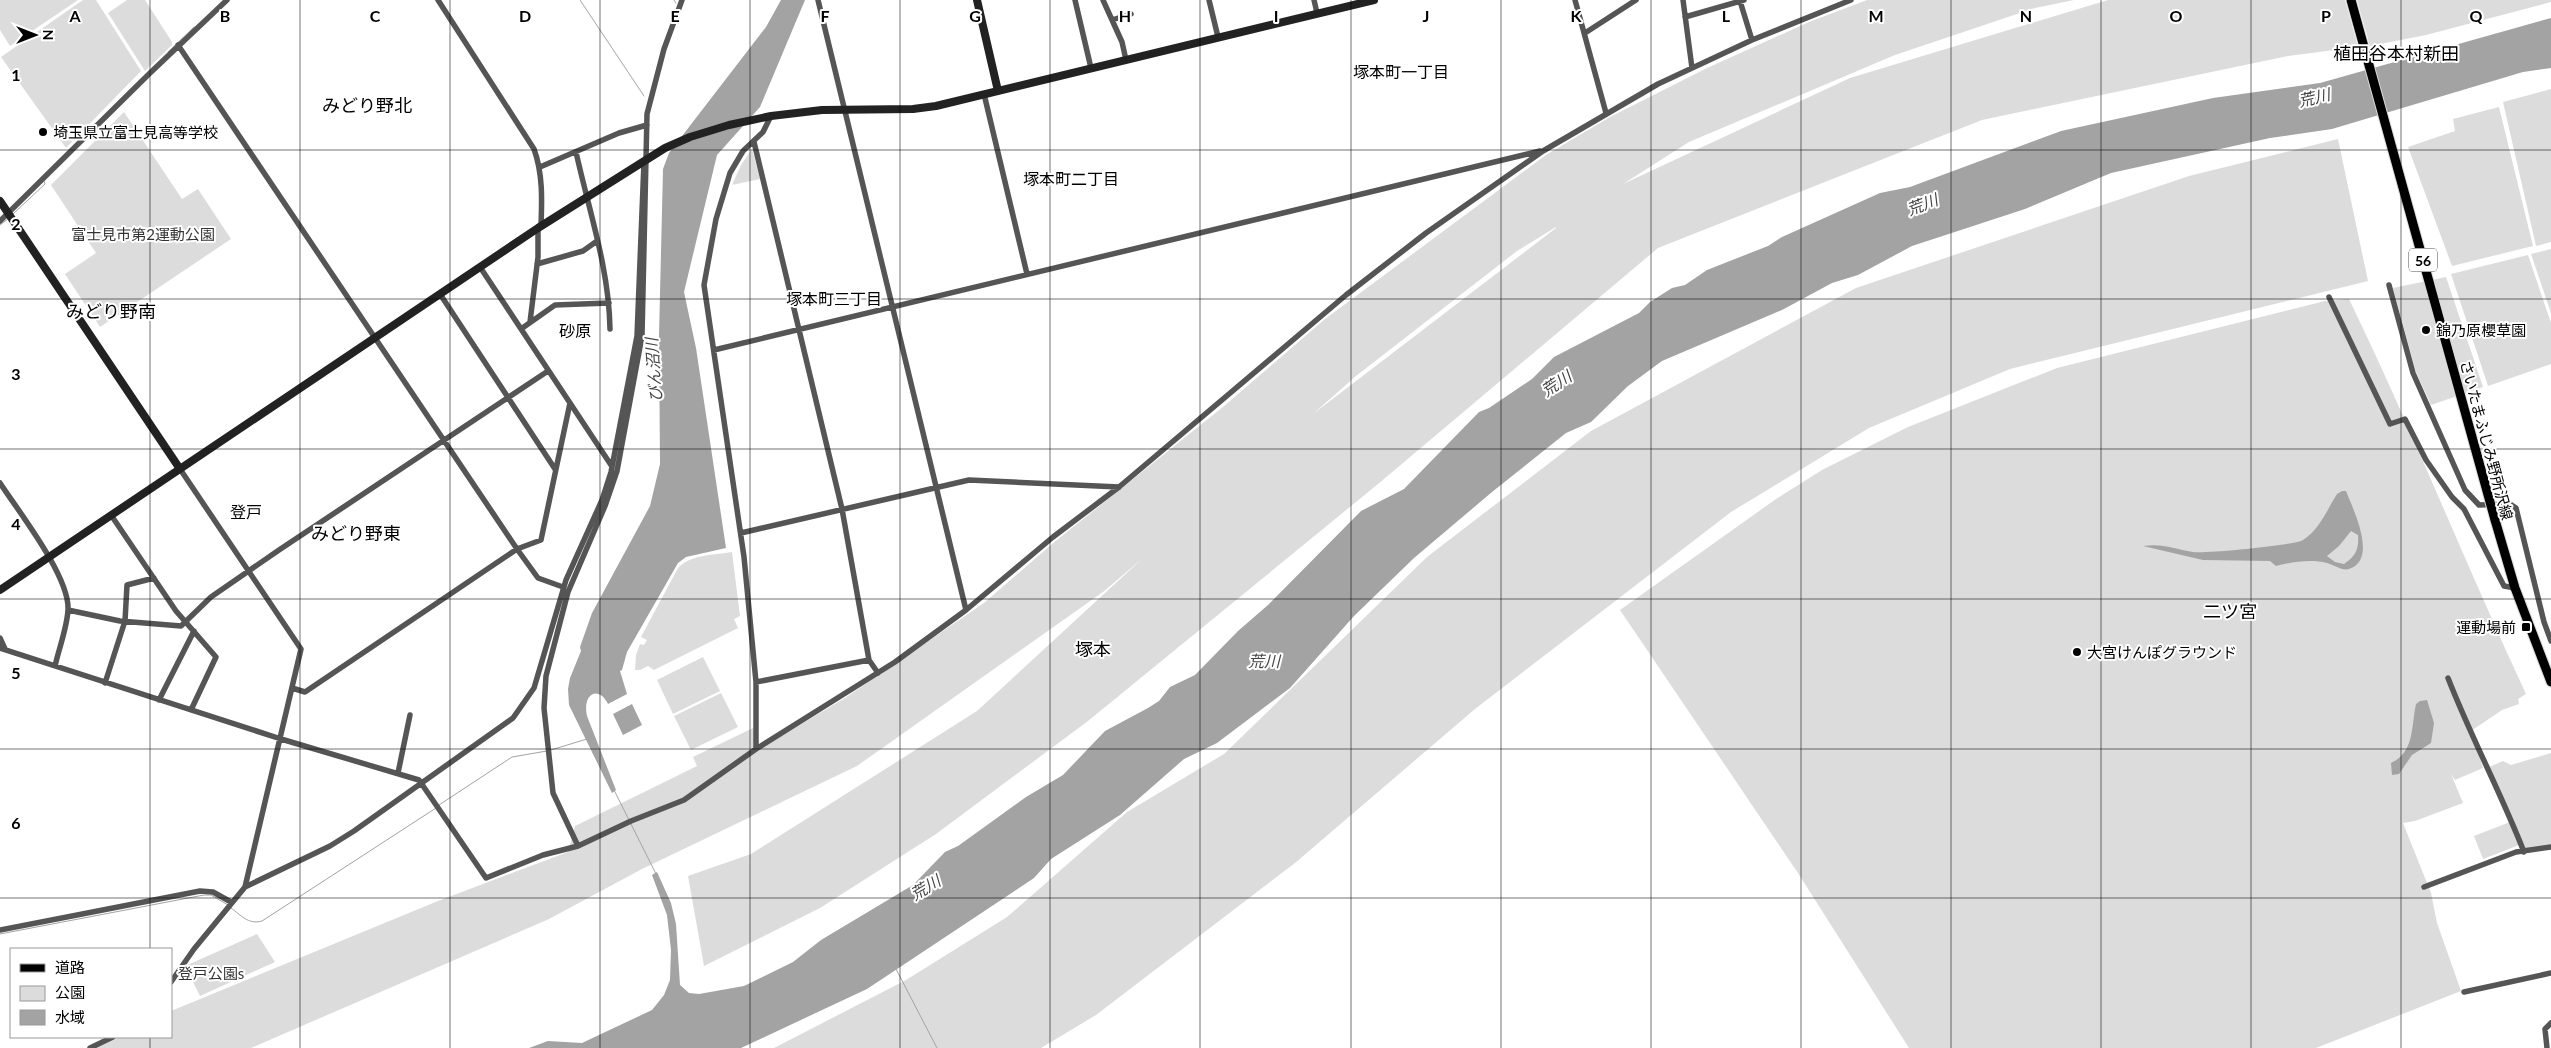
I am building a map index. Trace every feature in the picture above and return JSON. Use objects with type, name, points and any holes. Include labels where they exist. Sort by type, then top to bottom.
[{"type":"main road","name":"さいたまふじみ野所沢線","points":[[2351,0],[2495,520],[2515,588],[2551,682]]},
{"type":"street","points":[[0,221],[178,45],[228,0]]},
{"type":"street","points":[[438,0],[531,143],[540,167],[540,227],[530,322]]},
{"type":"street","points":[[172,981],[231,902],[245,887],[342,839],[423,783],[489,733],[510,721],[525,704],[537,681],[564,587],[602,500],[611,465],[637,336],[648,111],[659,66],[682,0]]},
{"type":"street","points":[[818,0],[966,610]]},
{"type":"street","points":[[977,0],[998,91]]},
{"type":"street","points":[[1075,0],[1091,68]]},
{"type":"street","points":[[1103,0],[1122,42],[1126,60]]},
{"type":"street","points":[[1209,0],[1218,37]]},
{"type":"street","points":[[1314,0],[1317,13]]},
{"type":"street","points":[[0,590],[540,227],[665,148],[705,132],[771,116],[844,110],[920,108],[998,91],[1374,0]]},
{"type":"street","points":[[1575,0],[1606,113]]},
{"type":"street","points":[[1585,33],[1636,0]]},
{"type":"street","points":[[1683,0],[1692,68]]},
{"type":"street","points":[[0,638],[2,649],[281,740],[398,772],[423,783],[486,878],[543,855],[578,846],[631,821],[684,800],[756,749],[878,673],[966,610],[1047,542],[1119,486],[1292,339],[1384,265],[1543,151],[1606,113],[1692,68],[1752,40],[1851,0]]},
{"type":"street","points":[[1685,17],[1742,1],[1752,40]]},
{"type":"street","points":[[1112,20],[1131,14]]},
{"type":"street","points":[[178,45],[446,440],[517,549],[538,578],[564,587]]},
{"type":"street","points":[[984,94],[1027,274]]},
{"type":"street","points":[[756,749],[756,682],[741,533],[704,285],[721,200],[730,174],[743,150],[754,142],[765,129],[771,116]]},
{"type":"street","points":[[540,167],[619,133],[647,125]]},
{"type":"street","points":[[754,142],[842,509],[869,660],[878,673]]},
{"type":"street","points":[[714,350],[1543,151]]},
{"type":"street","points":[[576,152],[603,260],[609,303],[610,329]]},
{"type":"street","points":[[578,846],[553,793],[545,717],[545,685],[550,656],[568,592],[605,506],[617,471],[642,336],[645,161]]},
{"type":"street","points":[[0,201],[301,650],[245,887]]},
{"type":"street","points":[[537,264],[583,250],[598,241]]},
{"type":"street","points":[[480,267],[611,465]]},
{"type":"street","points":[[2389,285],[2413,373],[2465,490],[2479,505],[2510,504],[2516,508],[2544,622],[2551,641]]},
{"type":"street","points":[[440,294],[555,470]]},
{"type":"street","points":[[2329,296],[2390,424],[2405,419],[2426,460],[2452,497],[2464,509],[2504,586],[2515,588]]},
{"type":"street","points":[[521,329],[555,305],[609,303]]},
{"type":"street","points":[[68,610],[124,621],[179,626],[186,622],[211,597],[548,371]]},
{"type":"street","points":[[292,688],[305,692],[517,549],[541,540],[570,403]]},
{"type":"street","points":[[741,533],[936,486],[969,480],[1119,486]]},
{"type":"street","points":[[0,483],[49,557],[62,582],[68,610],[55,666]]},
{"type":"street","points":[[111,515],[186,622],[216,657],[191,710]]},
{"type":"street","points":[[105,683],[124,621],[127,585],[154,578]]},
{"type":"street","points":[[159,700],[194,632]]},
{"type":"street","points":[[756,682],[869,660]]},
{"type":"street","points":[[2448,678],[2467,729],[2495,784],[2524,852]]},
{"type":"street","points":[[398,772],[410,715]]},
{"type":"street","points":[[2424,887],[2516,852],[2551,847]]},
{"type":"street","points":[[0,930],[200,891],[213,892],[231,902]]},
{"type":"street","points":[[2464,992],[2551,973]]},
{"type":"street","points":[[2547,1048],[2545,1029],[2551,1023]]},
{"type":"street","points":[[90,1048],[111,1038]]},
{"type":"green space","points":[[0,0],[78,0],[10,46],[0,30]]},
{"type":"green space","name":"埼玉県立富士見高等学校","points":[[83,0],[96,0],[141,71],[66,148],[1,57]]},
{"type":"green space","points":[[127,0],[145,0],[172,42],[172,45],[145,71],[108,13]]},
{"type":"green space","points":[[1867,0],[2074,0],[2035,8],[1895,55],[1689,142],[1623,184],[1850,78],[2108,0],[2345,0],[2358,47],[2288,56],[1982,120],[1658,248],[1378,484],[1088,721],[936,834],[820,908],[704,966],[688,876],[751,854],[977,711],[1143,558],[1103,592],[857,766],[642,869],[549,919],[251,1048],[97,1048],[118,1038],[172,1038],[172,1011],[438,901],[568,852],[575,826],[697,766],[693,757],[753,728],[758,750],[845,698],[984,603],[1052,544],[1223,407],[1325,319],[1546,155],[1610,117],[1705,69],[1809,22]],"holes":[[[1556,227],[1313,414],[1356,376],[1517,251]]]},
{"type":"green space","points":[[2357,0],[2551,0],[2551,2],[2426,35],[2370,46]]},
{"type":"green space","points":[[2551,89],[2551,242],[2536,246],[2503,102]]},
{"type":"green space","points":[[2499,107],[2533,246],[2452,266],[2408,147],[2455,131],[2453,119]]},
{"type":"green space","name":"富士見市第2運動公園","points":[[124,112],[182,199],[198,189],[231,239],[100,327],[65,274],[96,253],[51,185]]},
{"type":"green space","points":[[2338,139],[2368,281],[2010,369],[1869,428],[1731,512],[1475,709],[1295,863],[1096,1015],[1041,1048],[774,1048],[906,980],[1007,917],[1127,812],[1224,754],[1427,557],[1591,431],[1856,288],[2189,176]]},
{"type":"green space","points":[[752,149],[760,179],[732,185],[741,165]]},
{"type":"green space","points":[[2551,249],[2551,313],[2531,254]]},
{"type":"green space","points":[[2528,255],[2551,323],[2551,364],[2488,386],[2451,274]]},
{"type":"green space","name":"錦乃原櫻草園","points":[[2446,277],[2483,387],[2431,405],[2416,372],[2393,288]]},
{"type":"green space","name":"大宮けんぽグラウンド","points":[[2349,299],[2395,397],[2526,694],[2518,699],[2519,704],[2502,710],[2471,731],[2483,768],[2455,780],[2451,774],[2463,803],[2415,821],[2403,823],[2431,893],[2437,923],[2461,991],[2316,1048],[1909,1048],[1798,873],[1620,610],[1776,499],[1822,470],[1908,427],[2057,368],[2325,301]]},
{"type":"green space","points":[[732,552],[740,616],[734,619],[738,628],[654,670],[648,666],[635,670],[636,655],[640,644],[644,645],[647,640],[641,637],[678,568],[683,563],[696,558]]},
{"type":"green space","points":[[703,657],[720,691],[673,714],[657,680]]},
{"type":"green space","points":[[721,693],[738,727],[691,750],[674,716]]},
{"type":"green space","points":[[2551,753],[2551,845],[2526,850],[2489,767],[2503,761],[2511,765]]},
{"type":"green space","points":[[2510,822],[2519,845],[2483,859],[2474,836]]},
{"type":"green space","name":"登戸公園s","points":[[257,934],[275,962],[200,996],[185,966]]},
{"type":"water","points":[[781,0],[805,0],[760,107],[717,155],[684,292],[696,348],[726,548],[686,557],[678,563],[627,652],[622,670],[620,671],[627,694],[608,704],[604,698],[596,693],[589,697],[586,708],[587,716],[616,790],[612,793],[569,705],[568,689],[592,613],[650,506],[660,464],[659,336],[663,169],[669,153],[766,27]]},
{"type":"water","name":"荒川","points":[[2551,18],[2551,68],[2523,72],[2332,129],[2270,138],[2111,173],[2025,209],[1912,246],[1858,275],[1832,283],[1782,310],[1662,361],[1628,386],[1591,422],[1566,433],[1414,558],[1354,616],[1290,688],[1217,743],[1184,759],[1120,815],[1051,859],[1034,878],[867,989],[741,1048],[529,1048],[548,1041],[582,1043],[652,1010],[664,995],[670,980],[671,950],[667,915],[652,875],[657,872],[671,903],[676,924],[680,985],[689,993],[699,994],[744,986],[793,962],[821,940],[913,885],[945,852],[958,846],[1026,797],[1063,775],[1105,731],[1148,708],[1159,701],[1170,687],[1195,675],[1238,631],[1268,605],[1361,511],[1404,489],[1479,412],[1489,408],[1532,379],[1554,357],[1639,313],[1650,302],[1672,288],[1685,285],[1707,270],[1768,246],[1782,237],[1880,193],[1910,187],[2061,131],[2213,98],[2320,83]]},
{"type":"water","points":[[2346,491],[2357,520],[2363,545],[2362,555],[2358,564],[2349,569],[2315,561],[2295,562],[2276,566],[2270,561],[2203,560],[2143,546],[2163,546],[2193,552],[2214,552],[2297,542],[2303,540],[2314,531],[2337,494]],"holes":[[[2351,531],[2358,535],[2356,552],[2344,564],[2335,562],[2327,556],[2339,546]]]},
{"type":"water","points":[[2427,700],[2434,723],[2431,743],[2412,755],[2399,774],[2392,775],[2391,763],[2404,752],[2411,738],[2416,704]]},
{"type":"water","points":[[632,704],[642,725],[623,735],[613,714]]},
{"type":"waterway","points":[[580,0],[644,96]]},
{"type":"waterway","points":[[168,52],[194,27]]},
{"type":"waterway","points":[[13,214],[45,184],[44,181]]},
{"type":"waterway","points":[[0,225],[9,218]]},
{"type":"waterway","points":[[551,750],[587,739]]},
{"type":"waterway","points":[[439,805],[512,757],[547,751]]},
{"type":"waterway","points":[[614,790],[629,820]]},
{"type":"waterway","points":[[231,908],[253,922],[262,921],[436,808]]},
{"type":"waterway","points":[[631,824],[656,874]]},
{"type":"waterway","points":[[0,934],[204,895],[211,895],[228,905]]},
{"type":"waterway","points":[[896,969],[937,1048]]},
{"type":"place","name":"埼玉県立富士見高等学校","points":[[43,132]]},
{"type":"place","name":"錦乃原櫻草園","points":[[2426,330]]},
{"type":"place","name":"運動場前","points":[[2526,627]]},
{"type":"place","name":"大宮けんぽグラウンド","points":[[2077,652]]},
{"type":"district","name":"植田谷本村新田","points":[[2396,53]]},
{"type":"district","name":"塚本町一丁目","points":[[1401,71]]},
{"type":"district","name":"みどり野北","points":[[367,105]]},
{"type":"district","name":"塚本町二丁目","points":[[1071,178]]},
{"type":"district","name":"塚本町三丁目","points":[[834,298]]},
{"type":"district","name":"みどり野南","points":[[111,311]]},
{"type":"district","name":"砂原","points":[[575,330]]},
{"type":"district","name":"登戸","points":[[246,511]]},
{"type":"district","name":"みどり野東","points":[[356,533]]},
{"type":"district","name":"二ツ宮","points":[[2230,611]]},
{"type":"district","name":"塚本","points":[[1093,649]]},
{"type":"water label","name":"びん沼川","points":[[653,370]]}]
